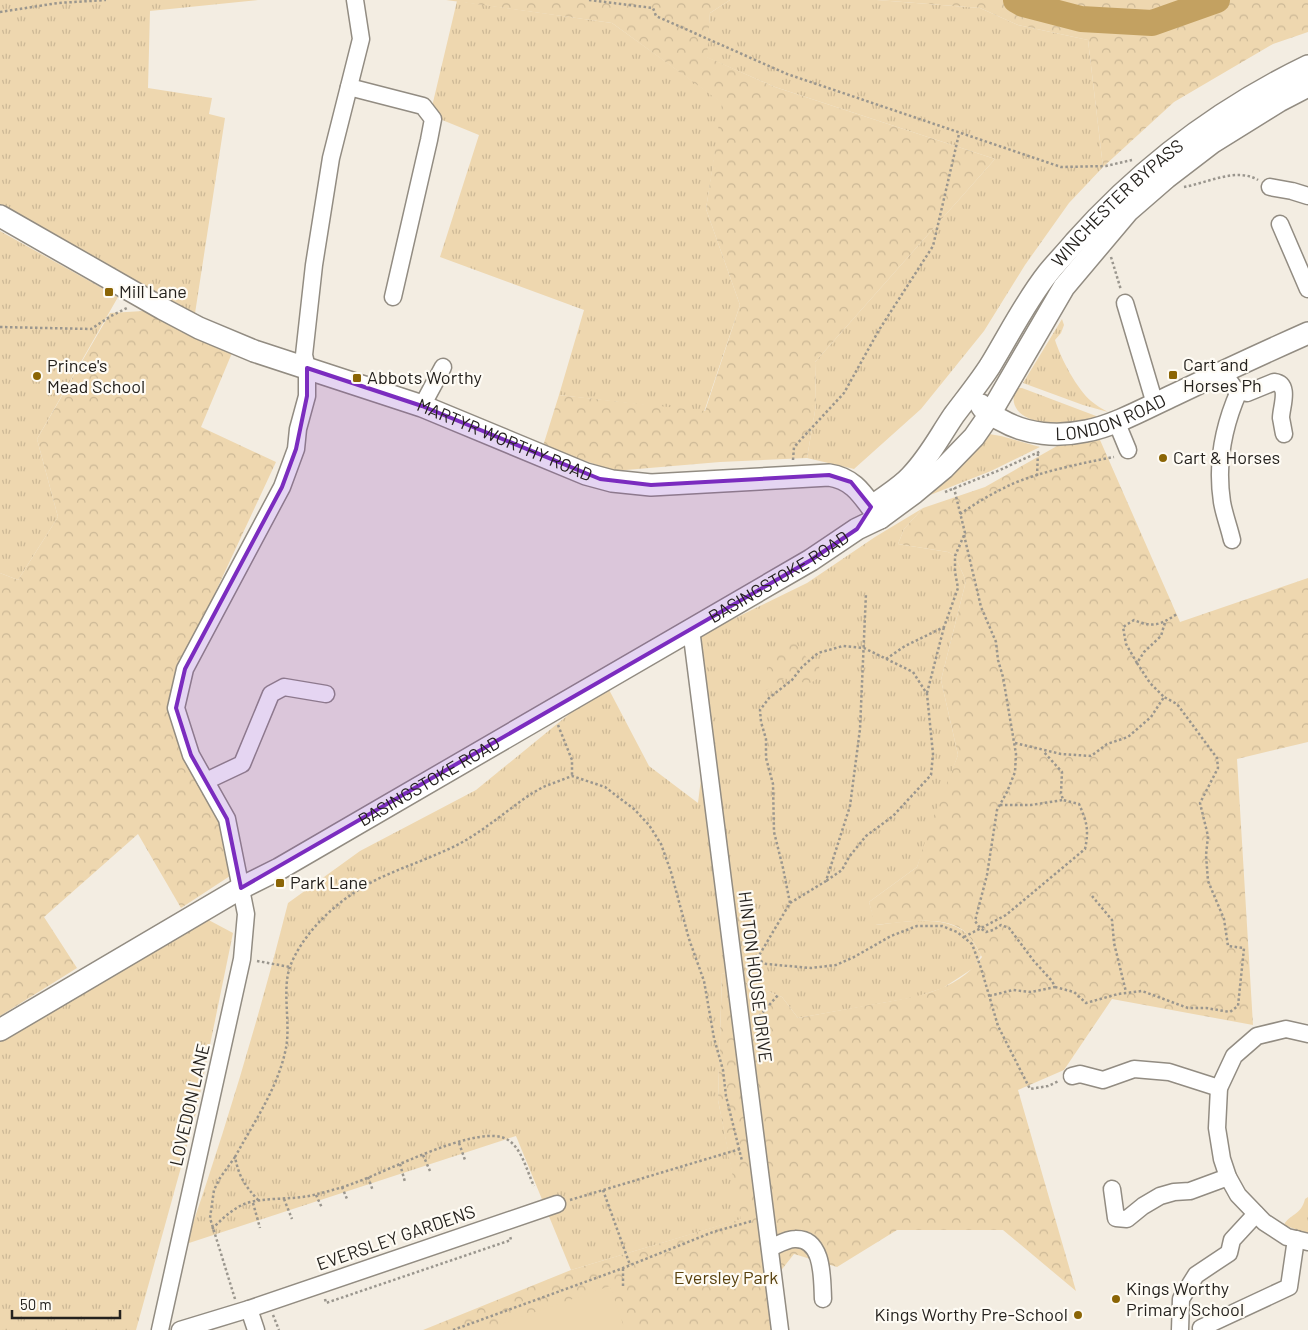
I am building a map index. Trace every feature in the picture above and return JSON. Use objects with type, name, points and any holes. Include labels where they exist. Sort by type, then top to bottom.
[{"type":"main road","name":"WINCHESTER BYPASS","points":[[974,388],[1048,274],[1099,215],[1155,163],[1194,133],[1241,102],[1308,66]]},
{"type":"main road","name":"WINCHESTER BYPASS","points":[[990,414],[1064,287],[1128,211],[1166,178],[1213,142],[1279,100],[1308,86]]},
{"type":"main road","name":"MARTYR WORTHY ROAD","points":[[0,216],[138,295],[208,332],[254,351],[422,406],[600,479],[627,484],[652,484],[839,476],[851,482],[876,513]]},
{"type":"main road","name":"LONDON ROAD","points":[[974,388],[982,408],[1009,425],[1042,434],[1065,434],[1087,431],[1155,404],[1308,333]]},
{"type":"main road","name":"BASINGSTOKE ROAD","points":[[0,1030],[241,888],[279,869],[811,560],[857,529],[876,513],[910,478],[934,449],[974,388]]},
{"type":"main road","name":"BASINGSTOKE ROAD","points":[[876,513],[944,468],[974,437],[990,414]]},
{"type":"main road","points":[[934,449],[969,422],[990,414]]},
{"type":"street","points":[[241,888],[227,819],[191,755],[176,708],[185,669],[282,488],[296,449],[298,429],[307,396],[307,368],[304,355],[314,265],[331,158],[361,39],[355,0]]},
{"type":"street","points":[[349,87],[423,106],[432,119],[429,140],[393,297]]},
{"type":"street","points":[[1270,188],[1292,191],[1308,196]]},
{"type":"street","points":[[1280,224],[1308,290]]},
{"type":"street","points":[[1125,303],[1155,404]]},
{"type":"street","points":[[422,406],[443,367]]},
{"type":"street","points":[[1223,372],[1230,384],[1239,392],[1254,391],[1268,383],[1274,382],[1278,382],[1282,386],[1284,392],[1281,417],[1284,434]]},
{"type":"street","points":[[1232,540],[1222,503],[1219,469],[1222,440],[1231,409],[1239,392]]},
{"type":"street","points":[[1116,421],[1121,454]]},
{"type":"street","name":"HINTON HOUSE DRIVE","points":[[691,629],[780,1330]]},
{"type":"street","points":[[206,781],[242,764],[271,694],[284,687],[326,694]]},
{"type":"street","name":"LOVEDON LANE","points":[[160,1330],[242,959],[246,914],[241,888]]},
{"type":"street","points":[[0,1036],[14,1028],[28,1014]]},
{"type":"street","points":[[1201,1328],[1290,1287],[1302,1241],[1287,1238],[1264,1222],[1238,1195],[1228,1177],[1222,1159],[1218,1128],[1220,1088],[1234,1056],[1257,1036],[1286,1029],[1308,1034]]},
{"type":"street","points":[[1072,1076],[1080,1074],[1103,1080],[1134,1069],[1169,1072],[1220,1088]]},
{"type":"street","points":[[1112,1189],[1116,1218],[1127,1219],[1143,1206],[1160,1196],[1174,1192],[1190,1191],[1228,1177]]},
{"type":"street","name":"EVERSLEY GARDENS","points":[[180,1330],[223,1324],[245,1311],[556,1204]]},
{"type":"street","points":[[1180,1330],[1181,1299],[1196,1275],[1229,1253],[1232,1240],[1256,1214]]},
{"type":"street","points":[[770,1248],[795,1238],[805,1240],[811,1244],[818,1256],[822,1270],[822,1299]]},
{"type":"street","points":[[245,1311],[256,1330]]},
{"type":"path","points":[[0,12],[106,0]]},
{"type":"path","points":[[589,0],[653,8],[656,16],[787,74],[959,134],[1061,167],[1106,166],[1140,158]]},
{"type":"path","points":[[791,477],[794,447],[844,393],[879,330],[933,246],[959,134]]},
{"type":"path","points":[[1176,189],[1230,176],[1250,175],[1270,188]]},
{"type":"path","points":[[1111,256],[1125,303]]},
{"type":"path","points":[[0,327],[91,329],[131,306],[138,295]]},
{"type":"path","points":[[939,494],[1046,450]]},
{"type":"path","points":[[1037,476],[1038,452]]},
{"type":"path","points":[[960,514],[1011,484],[1121,454]]},
{"type":"path","points":[[954,488],[981,607],[996,642],[1015,743],[1015,772],[997,810],[987,875],[975,922],[986,932],[1001,925],[1009,928],[1055,987]]},
{"type":"path","points":[[757,959],[790,903],[842,870],[849,857],[866,836],[893,816],[931,775],[934,754],[927,694],[935,657],[958,588],[955,556],[964,535]]},
{"type":"path","points":[[826,881],[850,806],[860,729],[866,593]]},
{"type":"path","points":[[989,996],[1013,990],[1031,992],[1055,987],[1074,992],[1086,1003],[1126,992],[1142,991],[1188,1008],[1206,1008],[1230,1012],[1238,1006],[1244,948],[1228,946],[1224,918],[1208,881],[1206,855],[1208,836],[1200,803],[1218,768],[1217,758],[1177,704],[1164,697],[1150,683],[1126,644],[1123,627],[1134,620],[1155,625],[1165,622],[1176,614]]},
{"type":"path","points":[[1138,663],[1144,652],[1161,636],[1165,622]]},
{"type":"path","points":[[886,660],[905,646],[944,627]]},
{"type":"path","points":[[790,903],[774,832],[773,784],[766,758],[766,739],[760,710],[769,698],[792,680],[802,667],[818,653],[843,646],[864,648],[912,672],[927,694]]},
{"type":"path","points":[[1015,743],[1062,754],[1090,756],[1107,744],[1128,737],[1151,718],[1164,697]]},
{"type":"path","points":[[551,710],[572,760],[572,776]]},
{"type":"path","points":[[1042,750],[1062,772],[1061,793],[1063,800]]},
{"type":"path","points":[[245,1311],[212,1229],[210,1218],[214,1190],[262,1111],[281,1066],[286,1045],[290,967],[299,948],[310,932],[327,914],[362,888],[381,877],[425,860],[461,843],[531,794],[572,776],[605,787],[634,809],[649,825],[661,844],[671,872],[689,939],[704,982],[714,1038],[723,1070],[726,1096],[743,1167]]},
{"type":"path","points":[[964,937],[1006,915],[1086,849],[1088,838],[1087,823],[1079,804],[1063,800],[1031,805],[999,805]]},
{"type":"path","points":[[1092,896],[1112,920],[1114,943],[1126,992]]},
{"type":"path","points":[[733,959],[757,959],[766,964],[812,968],[836,965],[891,936],[917,926],[942,926],[957,932],[972,944],[998,1026],[1030,1089],[1048,1086],[1072,1076]]},
{"type":"path","points":[[242,959],[290,967]]},
{"type":"path","points":[[742,1034],[778,995]]},
{"type":"path","points":[[212,1229],[220,1220],[243,1205],[259,1201],[316,1195],[459,1142],[489,1136],[502,1137],[520,1152],[534,1186]]},
{"type":"path","points":[[459,1142],[465,1160]]},
{"type":"path","points":[[556,1204],[739,1149]]},
{"type":"path","points":[[423,1155],[430,1171]]},
{"type":"path","points":[[235,1157],[238,1172],[244,1185],[259,1201]]},
{"type":"path","points":[[400,1164],[405,1182]]},
{"type":"path","points":[[368,1177],[373,1190]]},
{"type":"path","points":[[342,1186],[347,1199]]},
{"type":"path","points":[[603,1190],[630,1265]]},
{"type":"path","points":[[316,1195],[322,1208]]},
{"type":"path","points":[[284,1199],[292,1218]]},
{"type":"path","points":[[252,1203],[260,1228]]},
{"type":"path","points":[[453,1330],[624,1268],[713,1232],[766,1217]]},
{"type":"path","points":[[320,1285],[326,1303],[511,1240],[505,1222]]},
{"type":"path","points":[[622,1286],[624,1268]]},
{"type":"highlighted area","points":[[307,368],[422,406],[600,479],[651,485],[829,475],[851,482],[871,507],[857,529],[811,560],[241,888],[227,819],[191,755],[176,708],[185,669],[282,487],[296,449],[307,396]]},
{"type":"green space","points":[[0,0],[258,0],[150,11],[148,88],[212,98],[209,114],[225,118],[194,320],[0,204]]},
{"type":"green space","points":[[446,0],[730,0],[710,13],[707,57],[775,87],[995,159],[815,362],[816,405],[807,458],[720,462],[614,471],[543,446],[559,395],[705,411],[740,305],[706,209],[722,103],[612,23]]},
{"type":"green space","points":[[730,0],[877,0],[980,8],[1018,25],[1088,40],[1103,167],[1069,203],[1025,265],[984,331],[921,409],[854,469],[807,458],[816,405],[815,362],[995,159],[775,87],[706,57],[710,13]]},
{"type":"green space","points":[[877,0],[1308,0],[1308,32],[1273,44],[1174,102],[1103,167],[1088,40],[1018,25],[980,8]]},
{"type":"green space","points":[[457,1],[612,23],[723,103],[706,209],[740,305],[704,412],[559,395],[584,310],[440,257],[479,135],[430,115]]},
{"type":"green space","name":"Prince's Mead School","points":[[0,231],[118,297],[37,439],[58,517],[18,580],[0,573]]},
{"type":"green space","points":[[143,311],[192,337],[232,353],[201,427],[276,462],[181,666],[168,705],[219,821],[230,876],[181,908],[138,834],[44,917],[77,968],[0,1016],[0,573],[18,580],[58,517],[37,439],[110,313]]},
{"type":"green space","points":[[1062,319],[1064,325],[1061,333],[1055,340],[1061,356],[1086,396],[1108,412],[1023,383]]},
{"type":"green space","points":[[1016,388],[1022,388],[1104,419],[1077,425],[1064,425],[1031,419],[1016,408],[1014,399]]},
{"type":"green space","points":[[989,434],[1040,447],[991,471],[920,499],[979,438]]},
{"type":"green space","name":"Eversley Park","points":[[1100,440],[1180,622],[1308,578],[1308,742],[1237,759],[1253,1025],[1112,999],[1064,1070],[1018,1090],[1076,1291],[1003,1230],[897,1230],[837,1267],[794,1254],[779,1273],[786,1330],[423,1330],[571,1270],[741,1219],[718,1100],[722,973],[782,997],[798,1018],[900,1000],[931,992],[959,979],[972,969],[982,957],[967,934],[948,923],[911,921],[875,925],[869,902],[917,867],[931,823],[958,755],[941,680],[966,581],[955,556],[948,552],[898,544],[904,529],[923,508],[985,487],[1057,446]]},
{"type":"green space","points":[[923,508],[904,529],[898,544],[948,552],[955,556],[966,581],[941,680],[958,755],[917,867],[869,902],[876,925],[923,921],[946,923],[966,933],[981,955],[975,967],[943,988],[916,997],[798,1018],[782,997],[722,973],[718,1100],[742,1219],[571,1270],[516,1136],[186,1244],[241,1074],[288,903],[360,851],[476,790],[606,684],[649,766],[698,803],[704,754],[692,639],[807,583],[875,537]]},
{"type":"green space","points":[[794,640],[811,664],[819,666],[820,677],[809,684],[785,678],[765,691],[769,663],[777,644]]},
{"type":"green space","points":[[203,917],[233,933],[196,1113],[136,1330],[0,1330],[0,1041]]},
{"type":"green space","points":[[1308,1197],[1308,1234],[1284,1225],[1286,1221],[1301,1209],[1305,1199]]},
{"type":"green space","points":[[610,1286],[625,1330],[484,1330]]},
{"type":"waterway","points":[[1016,0],[1023,4],[1081,19],[1152,23],[1217,0]]},
{"type":"place","name":"Mill Lane","points":[[109,292]]},
{"type":"place","name":"Cart and Horses Ph","points":[[1173,375]]},
{"type":"place","name":"Prince's Mead School","points":[[37,376]]},
{"type":"place","name":"Abbots Worthy","points":[[357,378]]},
{"type":"place","name":"Cart & Horses","points":[[1163,458]]},
{"type":"place","name":"Park Lane","points":[[280,883]]},
{"type":"place","name":"Kings Worthy Primary School","points":[[1116,1299]]},
{"type":"place","name":"Kings Worthy Pre-School","points":[[1078,1315]]}]
